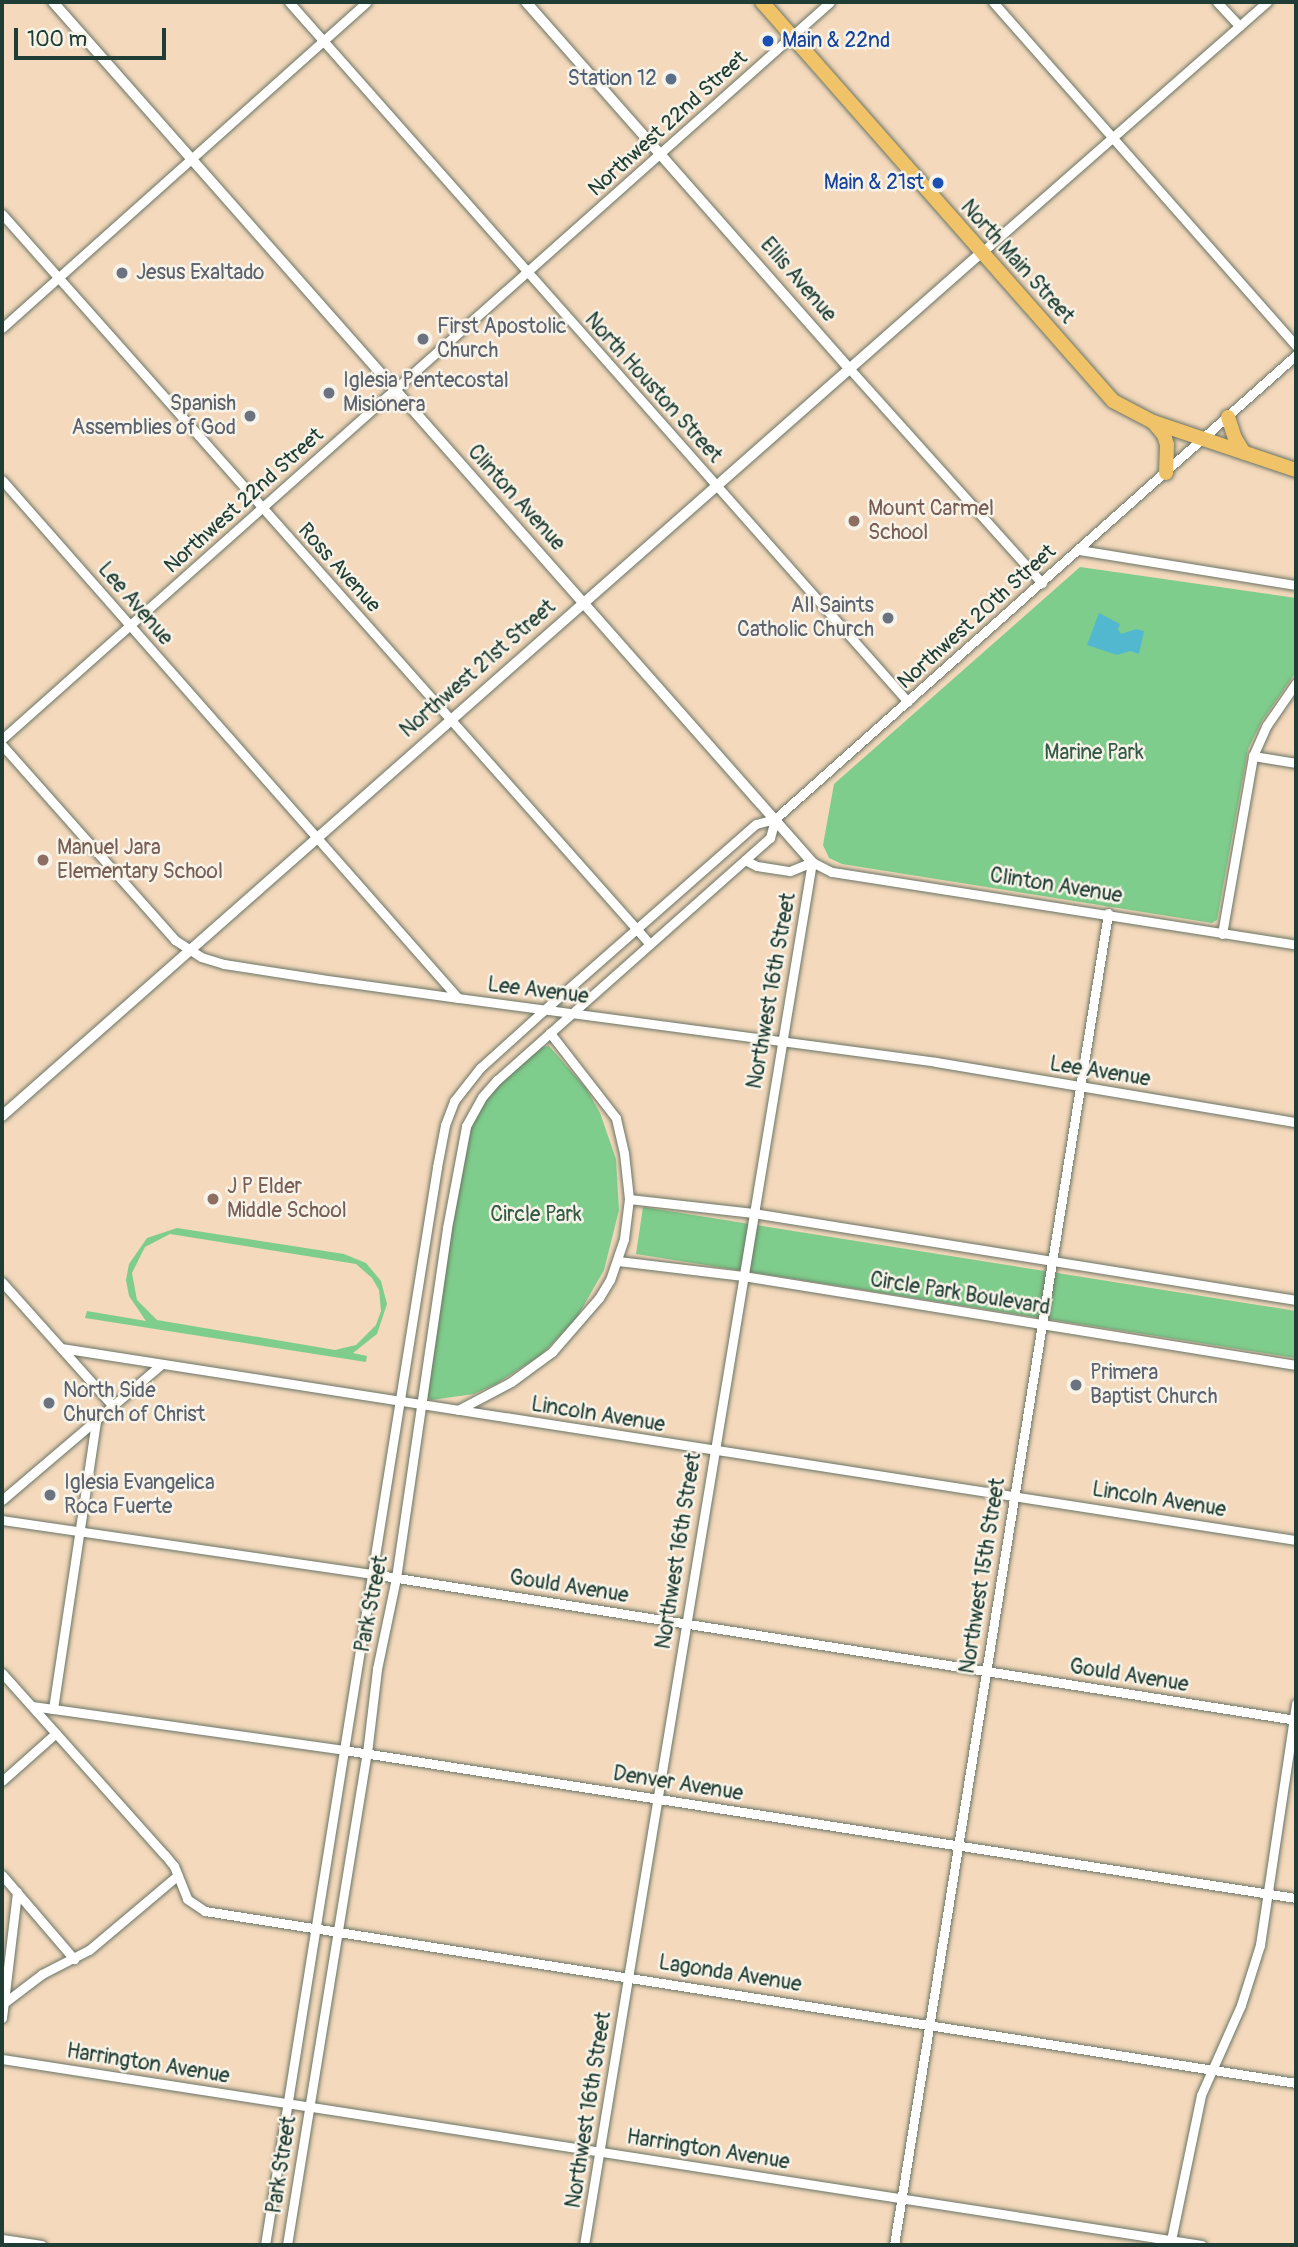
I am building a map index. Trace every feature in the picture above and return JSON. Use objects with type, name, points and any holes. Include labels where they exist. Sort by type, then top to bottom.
[{"type":"main road","name":"North Main Street","points":[[762,2],[1113,401],[1153,422],[1296,470]]},
{"type":"main road","points":[[1228,417],[1235,438],[1244,453]]},
{"type":"main road","points":[[1153,422],[1164,435],[1168,455],[1166,473]]},
{"type":"street","name":"Clinton Avenue","points":[[53,2],[812,862],[832,872],[1108,913],[1296,945]]},
{"type":"street","name":"North Houston Street","points":[[289,2],[908,702]]},
{"type":"street","points":[[2,328],[366,2]]},
{"type":"street","name":"Ellis Avenue","points":[[526,2],[1042,583]]},
{"type":"street","name":"Northwest 22nd Street","points":[[2,739],[830,2]]},
{"type":"street","points":[[993,2],[1296,346]]},
{"type":"street","points":[[1217,2],[1239,26]]},
{"type":"street","points":[[981,253],[1267,2]]},
{"type":"street","name":"Ross Avenue","points":[[2,214],[650,944]]},
{"type":"street","name":"Northwest 21st Street","points":[[2,1116],[981,253]]},
{"type":"street","name":"Northwest 20th Street","points":[[543,1011],[756,824],[775,819],[1296,355]]},
{"type":"street","name":"Lee Avenue","points":[[2,480],[458,998],[781,1044],[936,1062],[1296,1122]]},
{"type":"street","points":[[1080,550],[1296,585]]},
{"type":"street","points":[[1222,934],[1252,756],[1267,725],[1296,683]]},
{"type":"street","points":[[2,745],[175,940],[190,950],[224,964],[458,998]]},
{"type":"street","points":[[1252,756],[1296,763]]},
{"type":"street","name":"Northwest 20th Street","points":[[573,1013],[770,838],[775,819]]},
{"type":"street","points":[[746,860],[757,866],[790,871],[812,862]]},
{"type":"street","name":"Northwest 16th Street","points":[[584,2245],[684,1623],[812,862]]},
{"type":"street","name":"Northwest 15th Street","points":[[894,2245],[1108,913]]},
{"type":"street","name":"Park Street","points":[[265,2245],[437,1167],[448,1114],[463,1087],[480,1068],[543,1011]]},
{"type":"street","name":"Park Street","points":[[287,2245],[367,1753],[377,1669],[396,1578],[419,1405],[466,1126],[482,1097],[496,1080],[573,1013]]},
{"type":"street","points":[[458,1410],[511,1382],[552,1352],[599,1298],[618,1261],[624,1239],[629,1199],[624,1153],[616,1118],[550,1033]]},
{"type":"street","points":[[629,1199],[753,1213],[1296,1300]]},
{"type":"street","name":"Circle Park Boulevard","points":[[618,1261],[743,1276],[1296,1365]]},
{"type":"street","points":[[2,1282],[111,1404]]},
{"type":"street","name":"Lincoln Avenue","points":[[61,1348],[399,1402],[1014,1494],[1296,1540]]},
{"type":"street","points":[[2,1500],[111,1404],[162,1364]]},
{"type":"street","points":[[53,1709],[97,1416]]},
{"type":"street","name":"Gould Avenue","points":[[2,1520],[372,1574],[1295,1720]]},
{"type":"street","name":"Lagonda Avenue","points":[[2,1673],[165,1855],[178,1875],[187,1899],[205,1911],[930,2023],[1296,2083]]},
{"type":"street","points":[[1171,2243],[1201,2095],[1241,2005],[1260,1945],[1296,1704]]},
{"type":"street","name":"Denver Avenue","points":[[32,1706],[367,1753],[1296,1898]]},
{"type":"street","points":[[2,1781],[56,1733]]},
{"type":"street","points":[[2,1875],[74,1959]]},
{"type":"street","points":[[4,2003],[42,1974],[89,1950],[178,1875]]},
{"type":"street","points":[[2,2018],[17,1892]]},
{"type":"street","name":"Harrington Avenue","points":[[2,2059],[902,2198],[1171,2243],[1202,2245]]},
{"type":"street","points":[[2,2239],[42,2245]]},
{"type":"green space","name":"Marine Park","points":[[1080,567],[1296,598],[1296,672],[1262,721],[1248,749],[1217,920],[1212,923],[842,864],[829,858],[823,845],[834,784]]},
{"type":"green space","name":"Circle Park","points":[[549,1046],[586,1088],[600,1113],[616,1159],[619,1210],[604,1270],[576,1319],[541,1355],[496,1384],[474,1394],[431,1400],[425,1394],[465,1143],[471,1126],[493,1089],[540,1047]]},
{"type":"green space","points":[[643,1207],[1296,1311],[1296,1358],[636,1254]]},
{"type":"green space","points":[[177,1228],[344,1254],[366,1263],[381,1281],[387,1304],[377,1334],[353,1353],[367,1356],[366,1362],[85,1318],[87,1311],[146,1321],[129,1296],[126,1280],[129,1264],[147,1238]],"holes":[[[170,1234],[356,1264],[372,1278],[379,1290],[381,1311],[376,1325],[356,1345],[335,1350],[157,1320],[137,1300],[132,1273],[145,1247]]]},
{"type":"water","points":[[1099,613],[1120,624],[1118,629],[1121,634],[1136,629],[1144,631],[1139,654],[1130,651],[1117,655],[1087,645]]},
{"type":"place","name":"Main & 22nd","points":[[768,41]]},
{"type":"place","name":"Station 12","points":[[671,79]]},
{"type":"place","name":"Main & 21st","points":[[938,183]]},
{"type":"place","name":"Jesus Exaltado","points":[[122,273]]},
{"type":"place","name":"First Apostolic Church","points":[[423,339]]},
{"type":"place","name":"Iglesia Pentecostal Misionera","points":[[329,393]]},
{"type":"place","name":"Spanish Assemblies of God","points":[[250,416]]},
{"type":"place","name":"Mount Carmel School","points":[[854,521]]},
{"type":"place","name":"All Saints Catholic Church","points":[[888,618]]},
{"type":"place","name":"Manuel Jara Elementary School","points":[[43,860]]},
{"type":"place","name":"J P Elder Middle School","points":[[213,1199]]},
{"type":"place","name":"Primera Baptist Church","points":[[1076,1385]]},
{"type":"place","name":"North Side Church of Christ","points":[[49,1403]]},
{"type":"place","name":"Iglesia Evangelica Roca Fuerte","points":[[50,1495]]}]
